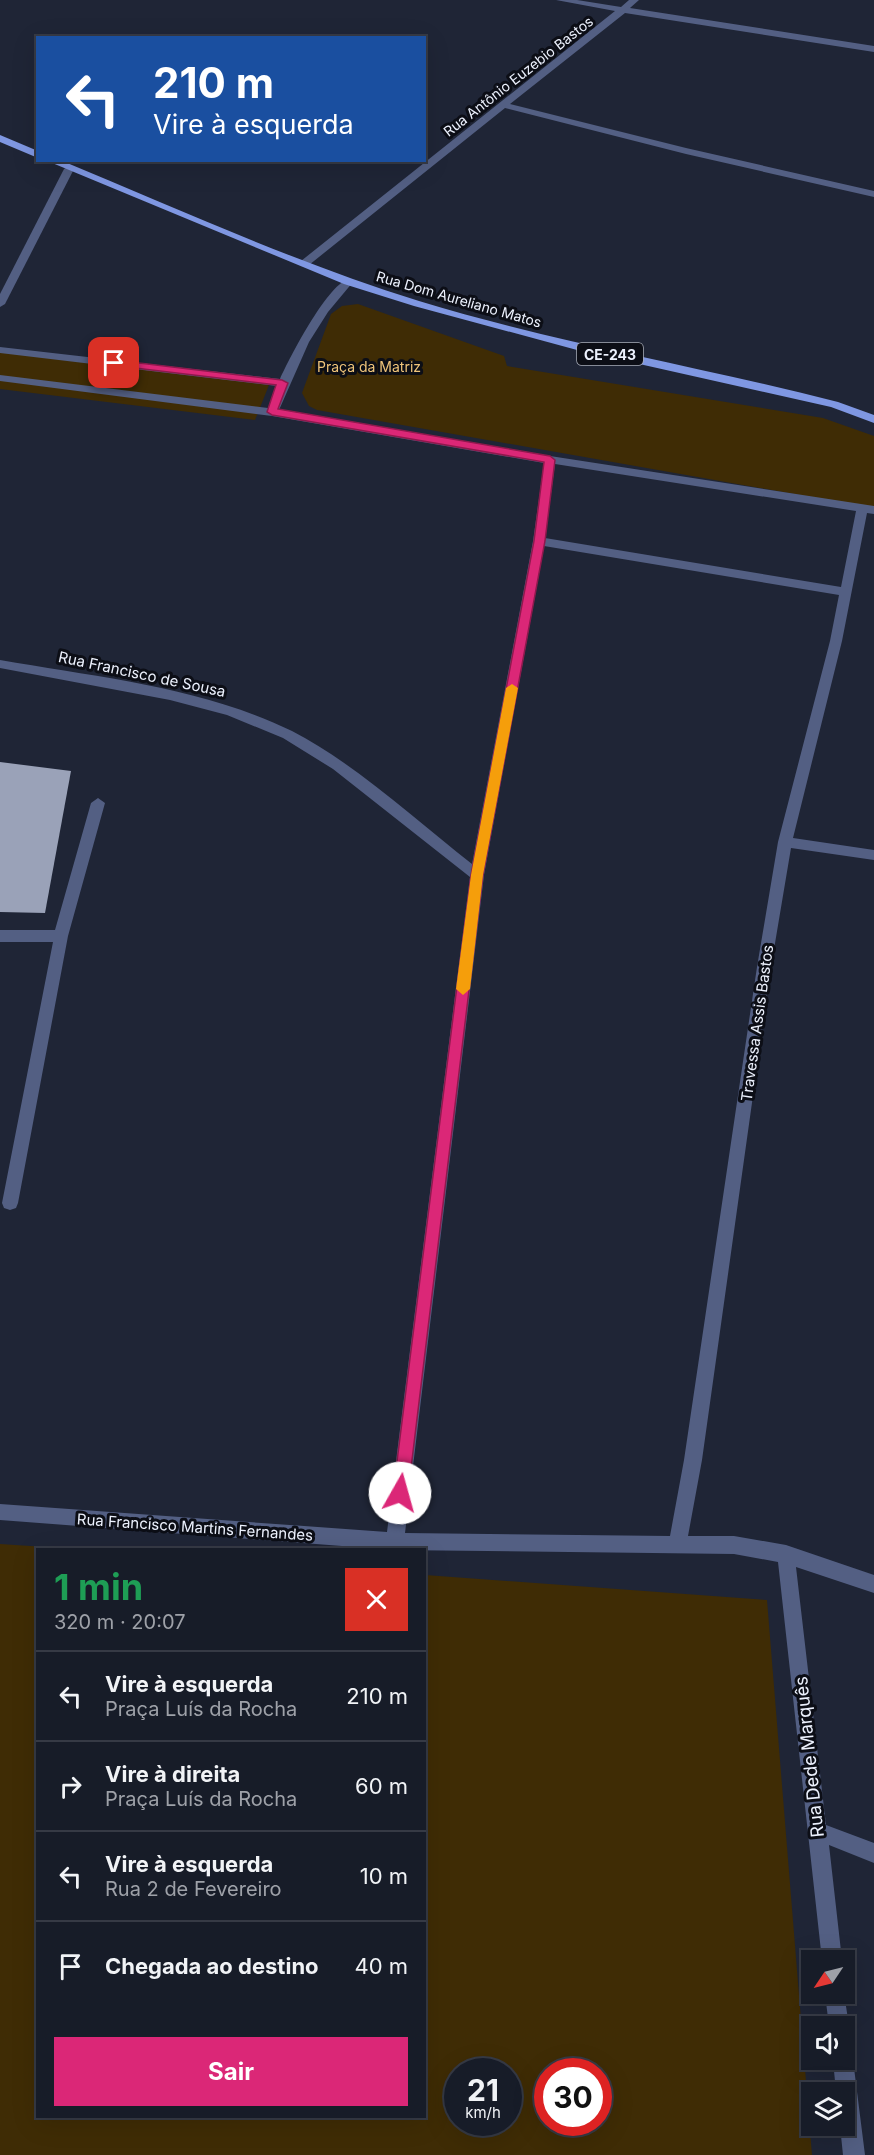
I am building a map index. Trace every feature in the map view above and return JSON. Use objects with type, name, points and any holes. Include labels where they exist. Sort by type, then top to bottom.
[{"type":"main road","points":[[0,138],[36,154]]},
{"type":"main road","name":"Rua Dom Aureliano Matos","points":[[54,162],[348,282],[485,324],[834,405],[874,419]]},
{"type":"street","points":[[560,0],[874,49]]},
{"type":"street","name":"Rua Antônio Euzebio Bastos","points":[[305,263],[635,0]]},
{"type":"street","points":[[503,105],[686,151],[874,194]]},
{"type":"street","points":[[0,304],[69,169]]},
{"type":"street","points":[[272,412],[282,383],[321,314],[348,282]]},
{"type":"street","points":[[0,350],[282,383]]},
{"type":"street","points":[[0,378],[272,412],[550,460],[868,509]]},
{"type":"street","points":[[395,1541],[477,875],[539,541],[550,460]]},
{"type":"street","name":"Travessa Assis Bastos","points":[[678,1542],[693,1460],[764,967],[785,842],[868,509]]},
{"type":"street","points":[[539,541],[846,592]]},
{"type":"street","name":"Rua Francisco de Sousa","points":[[0,664],[170,695],[231,711],[288,735],[338,766],[477,875]]},
{"type":"street","points":[[10,1203],[61,936],[98,803]]},
{"type":"street","points":[[785,842],[874,855]]},
{"type":"street","points":[[0,936],[61,936]]},
{"type":"street","name":"Rua Francisco Martins Fernandes","points":[[0,1512],[395,1541],[678,1542],[734,1545],[821,1563],[874,1584]]},
{"type":"street","name":"Rua Dede Marquês","points":[[786,1554],[831,1950]]},
{"type":"street","points":[[817,1831],[874,1853]]},
{"type":"street","points":[[844,2070],[854,2155]]},
{"type":"green space","name":"Praça da Matriz","points":[[358,304],[504,356],[507,366],[823,418],[874,436],[874,508],[317,410],[309,406],[302,393],[331,314],[342,306]]},
{"type":"green space","points":[[0,348],[271,380],[255,420],[0,389]]},
{"type":"green space","points":[[0,1544],[61,1548],[36,1548],[36,2118],[426,2118],[426,1575],[767,1600],[801,2019],[801,2070],[805,2070],[806,2082],[801,2082],[801,2136],[810,2136],[812,2155],[0,2155]]},
{"type":"building","points":[[0,762],[71,771],[45,913],[0,912]]},
{"type":"slow traffic","points":[[463,989],[477,875],[512,688]]},
{"type":"route","points":[[114,363],[282,383],[272,412],[550,460],[539,541],[477,875],[400,1493]]}]
